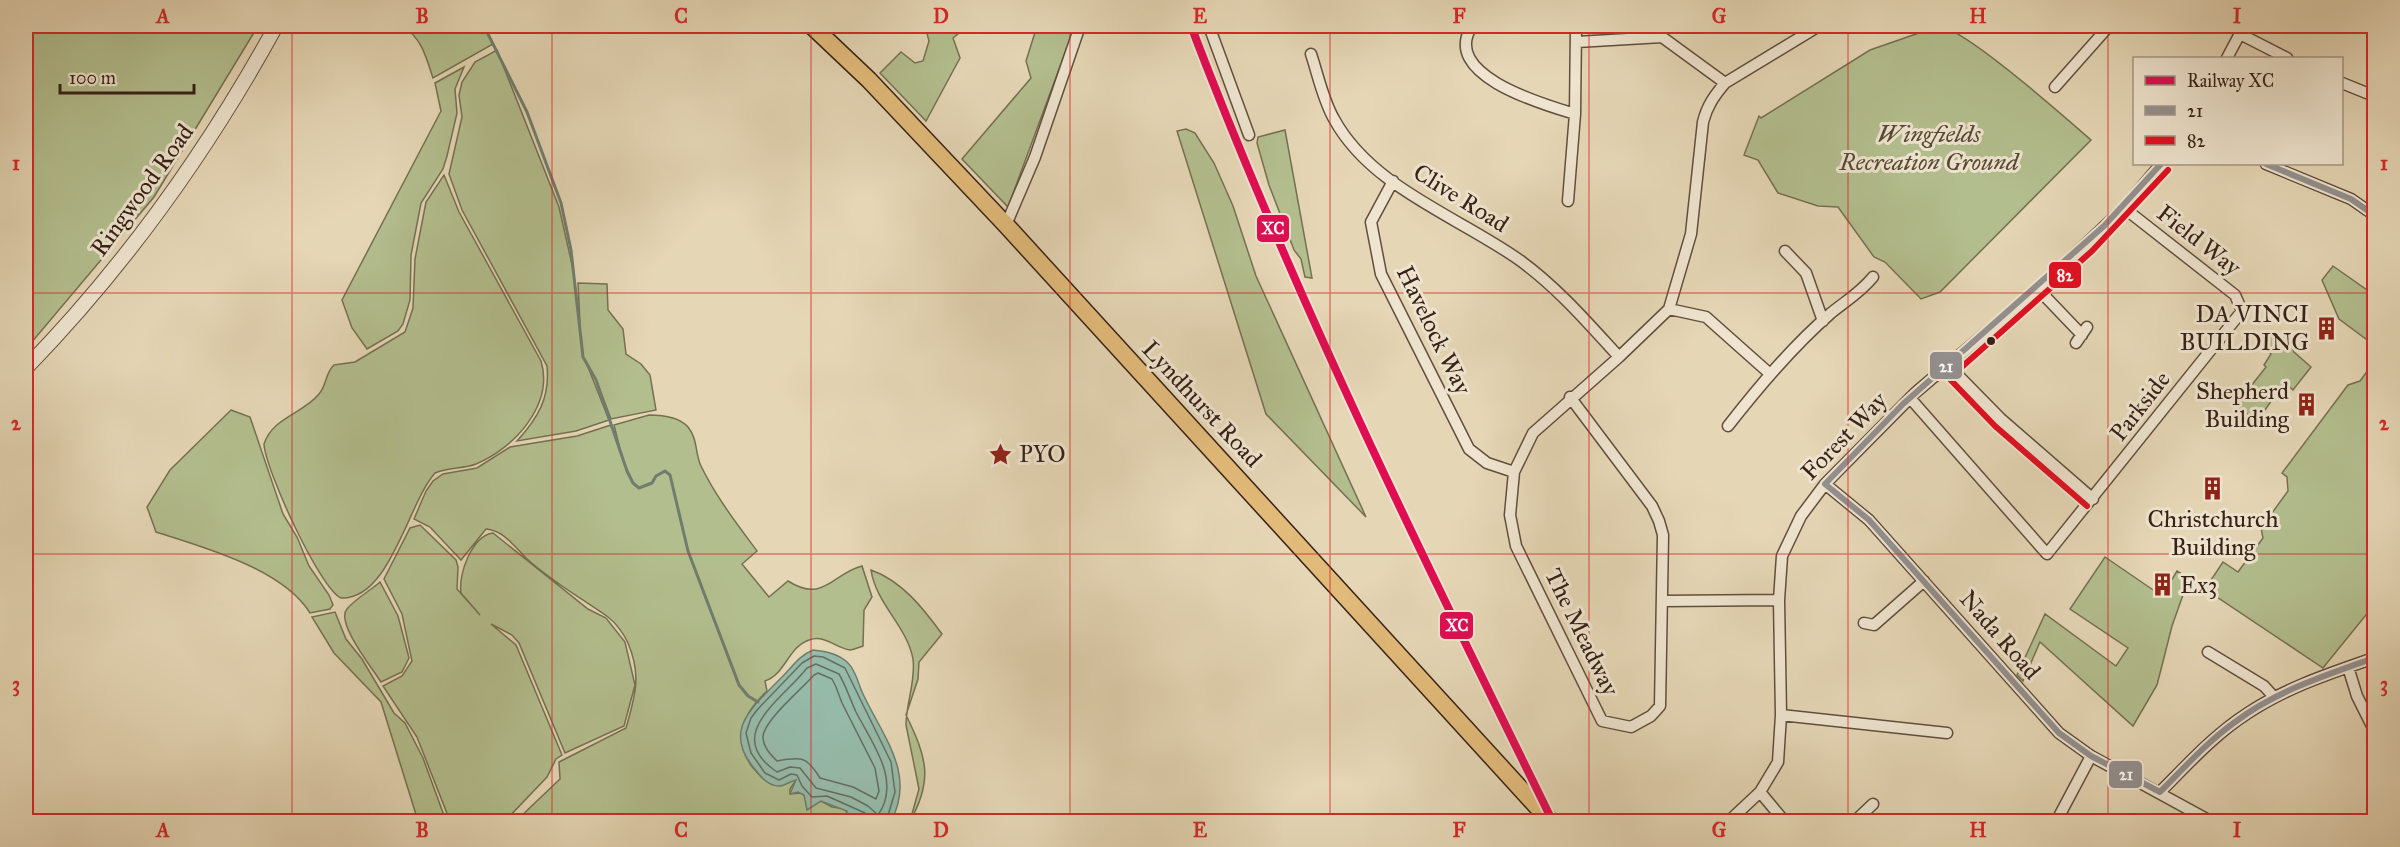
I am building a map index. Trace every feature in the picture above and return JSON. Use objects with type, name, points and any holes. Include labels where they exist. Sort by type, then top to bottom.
[{"type":"main road","name":"Lyndhurst Road","points":[[812,26],[869,80],[1006,225],[1551,822]]},
{"type":"street","name":"Ringwood Road","points":[[26,368],[104,280],[186,174],[249,76],[276,26]]},
{"type":"street","points":[[1006,225],[1035,157],[1080,26]]},
{"type":"street","points":[[1209,26],[1249,135]]},
{"type":"street","points":[[1472,26],[1465,44],[1467,56],[1474,67],[1484,75],[1540,103],[1575,114]]},
{"type":"street","points":[[1568,201],[1575,114],[1575,26]]},
{"type":"street","points":[[1662,37],[1668,26]]},
{"type":"street","points":[[1570,397],[1619,357],[1669,309],[1691,234],[1704,116],[1715,95],[1725,83],[1819,26]]},
{"type":"street","points":[[2055,87],[2109,26]]},
{"type":"street","points":[[2228,57],[2242,30],[2285,57]]},
{"type":"street","points":[[1576,42],[1662,37],[1725,83]]},
{"type":"street","name":"Clive Road","points":[[1311,54],[1333,118],[1354,148],[1393,181],[1519,259],[1572,306],[1619,357]]},
{"type":"street","points":[[2343,83],[2374,96]]},
{"type":"street","name":"Forest Way","points":[[1728,822],[1760,792],[1778,762],[1779,600],[1782,556],[1801,516],[1825,484],[1910,398],[2038,289],[2124,208],[2160,165]]},
{"type":"street","points":[[2268,165],[2351,199],[2374,216]]},
{"type":"street","name":"Havelock Way","points":[[1393,181],[1371,222],[1381,274],[1469,449],[1487,463],[1514,472]]},
{"type":"street","name":"Field Way","points":[[2124,208],[2235,295],[2242,310]]},
{"type":"street","points":[[1785,251],[1806,273],[1823,321]]},
{"type":"street","points":[[1728,426],[1769,373],[1823,321],[1865,287],[1873,277]]},
{"type":"street","points":[[2038,289],[2082,335]]},
{"type":"street","points":[[1669,309],[1706,317],[1769,373]]},
{"type":"street","name":"Parkside","points":[[1910,398],[2047,554],[2242,310]]},
{"type":"street","points":[[1949,366],[2001,419],[2093,499]]},
{"type":"street","name":"The Meadway","points":[[1570,397],[1652,506],[1663,535],[1660,705],[1651,716],[1631,728],[1602,721],[1516,546],[1510,515],[1514,472],[1533,433],[1570,397]]},
{"type":"street","name":"Nada Road","points":[[1825,484],[1869,520],[2059,733],[2091,756],[2212,822]]},
{"type":"street","points":[[1872,627],[1924,581]]},
{"type":"street","points":[[1663,601],[1779,600]]},
{"type":"street","points":[[2208,652],[2264,686],[2274,698]]},
{"type":"street","points":[[2160,792],[2227,728],[2274,698],[2374,658]]},
{"type":"street","points":[[2348,668],[2357,696],[2374,730]]},
{"type":"street","points":[[1780,715],[1947,733]]},
{"type":"street","points":[[2056,822],[2091,756]]},
{"type":"street","points":[[1760,792],[1785,822]]},
{"type":"street","points":[[1854,822],[1873,804]]},
{"type":"green space","points":[[26,26],[258,26],[154,197],[26,349]]},
{"type":"green space","points":[[403,26],[484,26],[493,44],[433,78],[419,43]]},
{"type":"green space","points":[[925,26],[954,26],[959,33],[953,38],[960,58],[926,121],[880,73],[901,52],[915,63],[923,61],[929,41]]},
{"type":"green space","points":[[1037,26],[1075,26],[1008,207],[962,159],[1031,78],[1026,61]]},
{"type":"green space","name":"Wingfields Recreation Ground","points":[[1939,26],[1952,31],[1992,58],[2091,140],[1940,292],[1921,299],[1885,262],[1874,257],[1838,207],[1818,206],[1778,193],[1758,160],[1744,155],[1759,116],[1761,118],[1870,50]]},
{"type":"green space","points":[[497,50],[559,207],[573,269],[580,324],[578,283],[607,284],[608,310],[623,329],[626,354],[641,364],[650,375],[656,410],[611,419],[597,382],[586,362],[609,420],[576,431],[517,441],[537,416],[541,407],[547,388],[547,366],[462,210],[449,174],[462,117],[459,95],[462,82],[475,62]]},
{"type":"green space","points":[[464,67],[455,89],[457,113],[443,169],[421,203],[411,255],[410,300],[403,324],[398,331],[367,349],[352,328],[342,300],[441,111],[435,83]]},
{"type":"green space","points":[[1186,129],[1195,133],[1214,163],[1233,206],[1256,276],[1366,517],[1266,414],[1177,131]]},
{"type":"green space","points":[[1285,130],[1312,278],[1305,277],[1301,259],[1294,250],[1269,185],[1257,143],[1258,137]]},
{"type":"green space","points":[[444,175],[459,212],[541,361],[544,377],[542,393],[528,423],[517,436],[491,457],[466,467],[435,473],[425,487],[385,567],[373,584],[358,594],[341,598],[320,574],[295,527],[274,477],[264,444],[274,428],[319,394],[334,365],[355,362],[405,332],[413,308],[415,259],[426,202]]},
{"type":"green space","points":[[2333,266],[2374,295],[2374,345],[2339,319],[2322,280]]},
{"type":"green space","points":[[2271,335],[2276,339],[2287,335],[2294,352],[2311,367],[2293,390],[2284,382],[2257,422],[2236,405],[2266,367],[2264,365],[2271,354],[2262,347]]},
{"type":"green space","points":[[2374,362],[2374,605],[2323,668],[2205,589],[2223,562],[2238,572],[2263,538],[2261,528],[2288,491],[2287,477],[2282,473],[2348,385],[2360,381]]},
{"type":"green space","points":[[231,410],[250,417],[283,514],[297,537],[309,566],[329,595],[333,605],[330,609],[310,613],[298,598],[262,572],[218,553],[156,532],[147,507],[170,470]]},
{"type":"green space","points":[[649,415],[675,419],[688,427],[695,441],[699,461],[713,489],[757,551],[742,564],[769,597],[788,581],[800,587],[820,588],[862,566],[872,597],[864,610],[863,646],[850,650],[820,639],[809,640],[802,644],[772,678],[765,681],[767,691],[746,718],[741,737],[746,758],[765,780],[777,785],[796,780],[790,789],[790,794],[801,793],[817,803],[821,801],[832,807],[846,809],[847,816],[836,815],[826,822],[516,821],[560,779],[559,762],[626,728],[636,686],[635,666],[628,643],[611,619],[546,574],[498,532],[486,529],[461,560],[430,527],[414,519],[426,491],[433,481],[443,474],[477,468],[510,447],[577,436],[611,425],[622,457],[614,425]]},
{"type":"green space","points":[[420,525],[456,560],[457,589],[480,615],[461,593],[462,576],[473,548],[485,536],[493,533],[588,609],[606,618],[625,642],[635,685],[624,726],[565,753],[519,643],[512,635],[491,624],[516,645],[562,755],[556,759],[547,777],[505,821],[450,821],[417,737],[383,686],[402,676],[412,661],[402,614],[384,579],[410,528]]},
{"type":"green space","points":[[2105,557],[2162,596],[2177,571],[2189,578],[2172,626],[2157,685],[2133,726],[2040,642],[2023,681],[2017,675],[2045,614],[2116,666],[2128,648],[2070,609]]},
{"type":"green space","points":[[871,570],[902,588],[942,634],[919,662],[918,679],[907,712],[914,667],[910,647],[879,594]]},
{"type":"green space","points":[[380,582],[398,616],[409,658],[402,672],[381,682],[350,634],[345,615],[351,605]]},
{"type":"green space","points":[[335,612],[346,639],[362,659],[394,713],[405,723],[423,758],[446,821],[418,821],[381,702],[334,653],[312,617]]},
{"type":"green space","points":[[907,716],[922,755],[925,780],[918,806],[910,821],[919,789],[906,725]]},
{"type":"water","points":[[813,650],[836,655],[851,667],[888,742],[899,772],[900,788],[898,804],[891,821],[861,821],[858,816],[856,821],[826,821],[836,815],[847,816],[847,811],[821,801],[807,810],[804,795],[798,792],[790,794],[796,780],[781,786],[771,784],[759,774],[745,754],[741,742],[741,731],[751,710],[799,659]]},
{"type":"waterway","points":[[484,26],[527,112],[561,203],[571,250],[583,357],[596,380],[627,471],[633,483],[639,488],[652,483],[656,476],[665,471],[670,475],[688,551],[739,685],[748,696],[758,702]]},
{"type":"rail line","name":"XC","points":[[1191,26],[1231,128],[1317,329],[1409,527],[1553,822]]},
{"type":"transit line","name":"21","points":[[2160,165],[2104,226],[1903,404],[1825,484],[1869,520],[2059,733],[2091,756],[2160,792],[2215,738],[2251,711],[2302,685],[2374,658]]},
{"type":"transit line","name":"21","points":[[2268,165],[2351,199],[2374,215]]},
{"type":"transit line","name":"82","points":[[1955,373],[2092,251],[2168,170]]},
{"type":"transit line","name":"82","points":[[1943,372],[1995,426],[2087,506]]},
{"type":"place","name":"DA VINCI BUILDING","points":[[2327,328]]},
{"type":"place","name":"Shepherd Building","points":[[2307,405]]},
{"type":"place","name":"PYO","points":[[1001,454]]},
{"type":"place","name":"Christchurch Building","points":[[2213,489]]},
{"type":"place","name":"Ex3","points":[[2162,585]]}]
